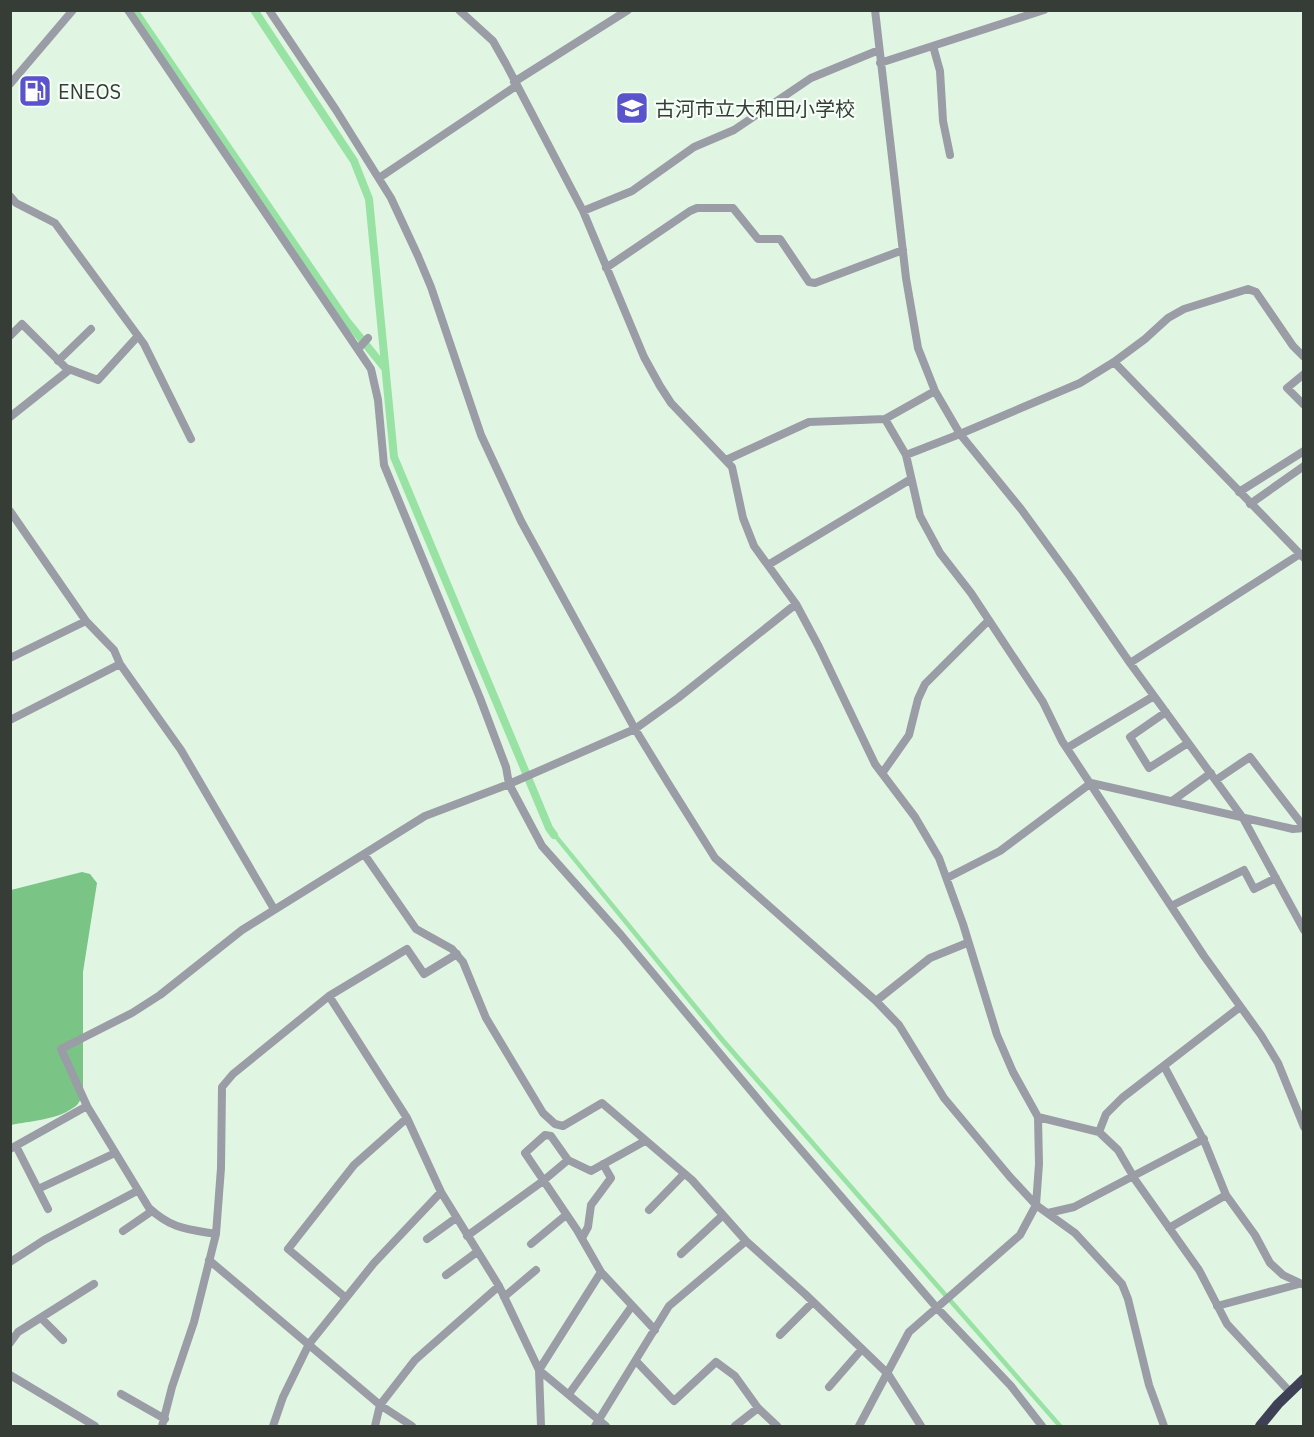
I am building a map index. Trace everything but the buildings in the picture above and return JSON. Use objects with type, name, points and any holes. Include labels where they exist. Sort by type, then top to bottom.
[{"type":"highway","points":[[1260,1426],[1304,1379]]},
{"type":"street","points":[[10,84],[73,10]]},
{"type":"street","points":[[128,10],[371,369],[378,400],[384,465],[480,698],[506,767],[509,784],[542,846],[621,935],[771,1115],[937,1308],[1011,1386],[1042,1426]]},
{"type":"street","points":[[269,10],[379,178],[418,256],[481,435],[521,521],[635,729],[715,858],[876,1001],[899,1025],[944,1098],[1036,1205],[1075,1233],[1122,1284],[1126,1291],[1149,1385],[1164,1426]]},
{"type":"street","points":[[459,10],[493,41],[583,211],[645,357],[660,386],[671,403],[726,460],[735,473],[743,518],[754,546],[796,604],[875,764],[915,817],[939,858],[963,924],[997,1035],[1013,1072],[1038,1117],[1039,1164],[1036,1205],[1020,1235],[909,1332],[859,1426]]},
{"type":"street","points":[[379,178],[515,84],[628,10]]},
{"type":"street","points":[[875,10],[903,250],[918,348],[935,391],[960,434],[1021,509],[1243,818],[1304,930]]},
{"type":"street","points":[[880,63],[1044,10]]},
{"type":"street","points":[[933,46],[940,71],[943,121],[950,155]]},
{"type":"street","points":[[583,211],[632,191],[694,147],[734,130],[811,78],[879,50]]},
{"type":"street","points":[[10,196],[16,203],[56,223],[144,344],[191,439]]},
{"type":"street","points":[[606,268],[697,208],[733,208],[753,235],[758,238],[780,239],[809,282],[815,283],[903,250]]},
{"type":"street","points":[[906,455],[1080,383],[1114,362],[1175,313],[1248,289],[1256,292],[1261,298],[1293,346],[1304,357]]},
{"type":"street","points":[[10,336],[22,324],[69,370],[98,380],[138,336]]},
{"type":"street","points":[[58,361],[91,329]]},
{"type":"street","points":[[358,349],[368,338]]},
{"type":"street","points":[[1114,362],[1302,556],[1130,663]]},
{"type":"street","points":[[10,417],[69,370]]},
{"type":"street","points":[[1304,374],[1287,388],[1304,405]]},
{"type":"street","points":[[726,460],[809,422],[885,419],[935,391]]},
{"type":"street","points":[[885,419],[906,455],[920,516],[940,553],[971,592],[1042,702],[1067,748],[1171,906],[1261,1035],[1278,1063],[1304,1127]]},
{"type":"street","points":[[1239,492],[1304,451]]},
{"type":"street","points":[[1250,504],[1304,466]]},
{"type":"street","points":[[768,565],[911,478]]},
{"type":"street","points":[[10,511],[86,621],[114,650],[120,664],[181,750],[274,909]]},
{"type":"street","points":[[216,1234],[178,1227],[162,1220],[152,1211],[137,1191],[87,1106],[61,1049],[132,1013],[242,930],[425,816],[509,784],[635,729],[678,698],[796,604]]},
{"type":"street","points":[[883,772],[909,735],[918,699],[925,684],[989,620]]},
{"type":"street","points":[[10,658],[86,621]]},
{"type":"street","points":[[10,720],[120,664]]},
{"type":"street","points":[[1067,748],[1154,696]]},
{"type":"street","points":[[1166,712],[1130,737],[1149,768],[1188,743]]},
{"type":"street","points":[[1172,801],[1250,757],[1304,828]]},
{"type":"street","points":[[947,878],[1000,851],[1091,783],[1293,829],[1304,828]]},
{"type":"street","points":[[364,854],[416,929],[452,949],[463,962],[486,1018],[543,1113],[555,1124],[563,1126],[602,1103],[684,1174],[746,1241],[888,1374],[919,1426]]},
{"type":"street","points":[[1171,906],[1244,870],[1254,890],[1276,878]]},
{"type":"street","points":[[876,1001],[930,958],[967,943]]},
{"type":"street","points":[[121,1394],[163,1423],[194,1322],[216,1234],[221,1168],[222,1087],[233,1074],[329,996],[407,948],[424,974],[457,954]]},
{"type":"street","points":[[329,996],[407,1118],[441,1192],[499,1286],[539,1370],[541,1426]]},
{"type":"street","points":[[1099,1132],[1106,1114],[1122,1098],[1240,1007]]},
{"type":"street","points":[[1164,1066],[1204,1139],[1226,1194],[1255,1235],[1270,1263],[1283,1275],[1301,1285]]},
{"type":"street","points":[[48,1209],[13,1148],[87,1106]]},
{"type":"street","points":[[1038,1117],[1099,1132],[1118,1150],[1134,1177],[1199,1270],[1227,1324],[1290,1392]]},
{"type":"street","points":[[346,1298],[288,1249],[354,1165],[407,1118]]},
{"type":"street","points":[[645,1141],[591,1171],[568,1160],[551,1136],[545,1135],[525,1153],[582,1238],[600,1272],[655,1330]]},
{"type":"street","points":[[1048,1213],[1074,1207],[1204,1139]]},
{"type":"street","points":[[38,1190],[115,1153]]},
{"type":"street","points":[[467,1236],[568,1160]]},
{"type":"street","points":[[582,1238],[588,1227],[591,1205],[611,1178],[603,1164]]},
{"type":"street","points":[[649,1210],[684,1174]]},
{"type":"street","points":[[10,1262],[44,1240],[137,1191]]},
{"type":"street","points":[[273,1426],[283,1397],[309,1344],[374,1263],[441,1192]]},
{"type":"street","points":[[1169,1228],[1226,1194]]},
{"type":"street","points":[[123,1231],[152,1211]]},
{"type":"street","points":[[531,1244],[566,1215]]},
{"type":"street","points":[[681,1254],[723,1215]]},
{"type":"street","points":[[426,1239],[456,1218]]},
{"type":"street","points":[[597,1423],[669,1306],[746,1241]]},
{"type":"street","points":[[446,1275],[477,1252]]},
{"type":"street","points":[[209,1260],[380,1405],[412,1426]]},
{"type":"street","points":[[504,1297],[536,1270]]},
{"type":"street","points":[[539,1370],[600,1272]]},
{"type":"street","points":[[10,1343],[18,1332],[94,1284]]},
{"type":"street","points":[[1217,1306],[1301,1285]]},
{"type":"street","points":[[375,1426],[380,1405],[415,1360],[499,1286]]},
{"type":"street","points":[[780,1335],[813,1302]]},
{"type":"street","points":[[569,1394],[632,1305]]},
{"type":"street","points":[[40,1318],[63,1340]]},
{"type":"street","points":[[830,1387],[862,1349]]},
{"type":"street","points":[[636,1361],[674,1401],[716,1362],[735,1376],[758,1408],[777,1426]]},
{"type":"street","points":[[539,1370],[569,1394],[597,1423],[606,1426]]},
{"type":"street","points":[[10,1375],[95,1426]]},
{"type":"street","points":[[735,1426],[758,1408]]},
{"type":"shaded area","points":[[551,827],[723,1037],[1063,1426],[1057,1426],[719,1040],[547,829]]},
{"type":"shaded area","points":[[82,872],[90,874],[97,883],[83,972],[83,1091],[77,1105],[66,1112],[51,1118],[11,1125],[11,890]]},
{"type":"waterway","points":[[134,10],[346,320],[384,367]]},
{"type":"waterway","points":[[254,10],[354,161],[369,199],[394,457],[549,828],[554,835]]},
{"type":"place","name":"ENEOS","points":[[35,91]]},
{"type":"place","name":"古河市立大和田小学校","points":[[632,108]]}]
